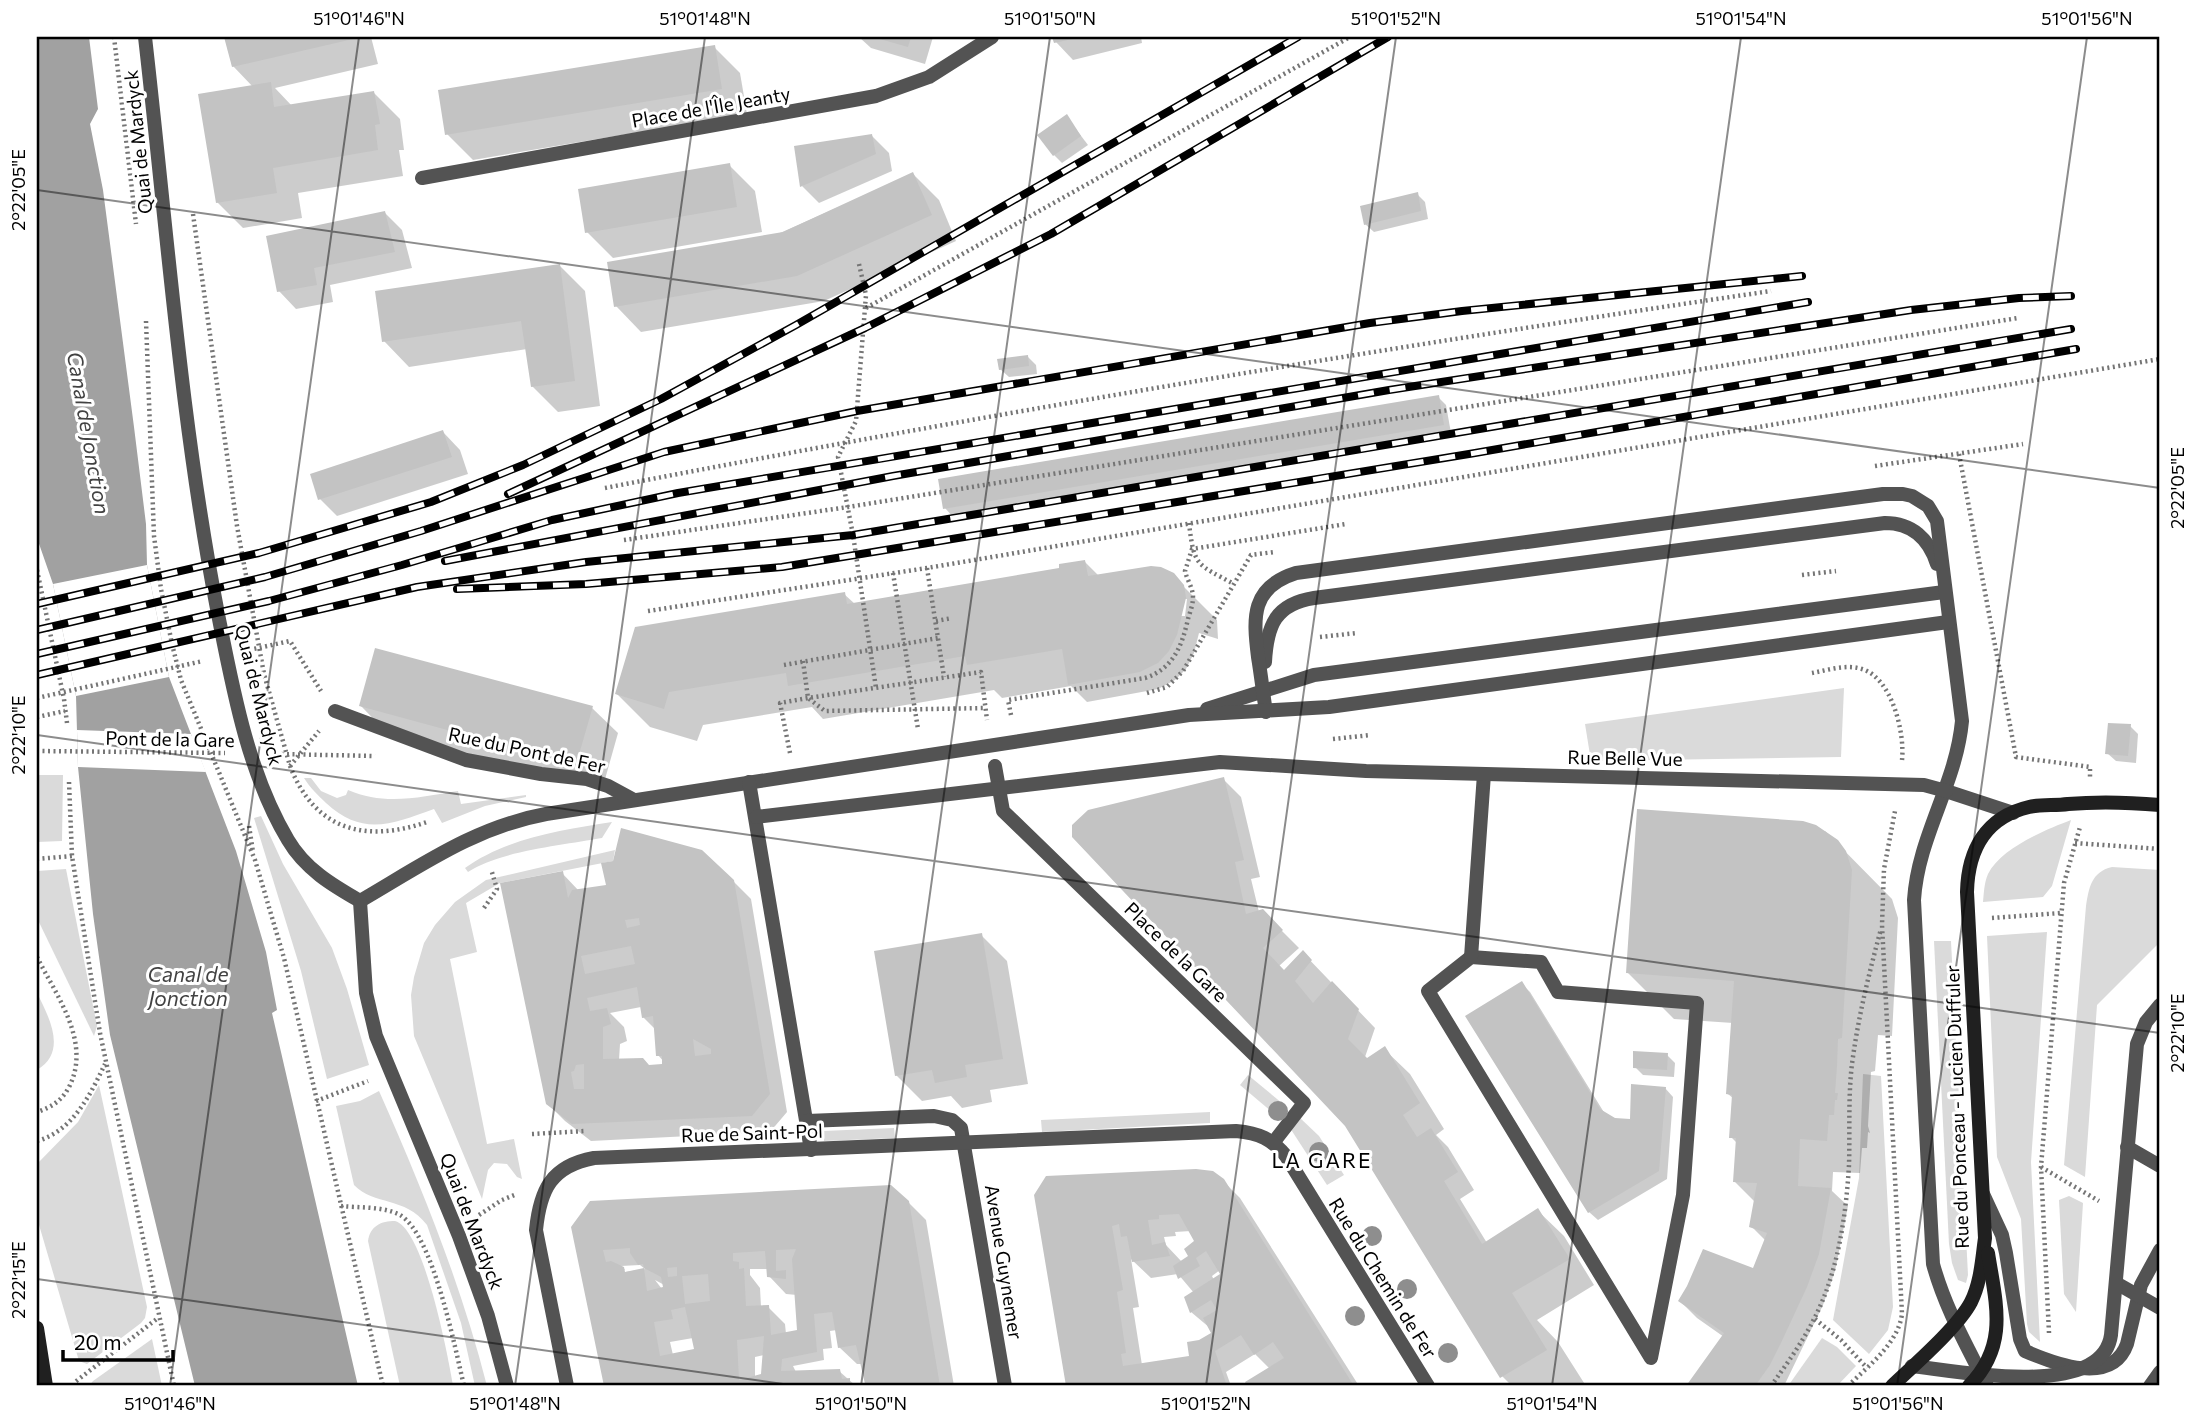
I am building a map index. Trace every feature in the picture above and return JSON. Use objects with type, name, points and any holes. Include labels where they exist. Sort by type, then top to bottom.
[{"type":"main road","points":[[2013,813],[2038,806],[2088,801],[2160,805]]},
{"type":"main road","name":"Rue du Ponceau - Lucien Duffuler","points":[[1892,1386],[1955,1323],[1966,1310],[1975,1291],[1985,1238],[1968,881],[1972,856],[1981,838],[1996,823],[2013,813]]},
{"type":"main road","points":[[1969,1386],[1984,1380],[1996,1332],[1995,1297],[1985,1238]]},
{"type":"main road","points":[[37,1328],[46,1386]]},
{"type":"street","name":"Quai de Mardyck","points":[[145,37],[192,463],[206,553],[233,688],[259,777],[288,841],[318,874],[360,901],[366,993],[376,1036],[459,1236],[488,1316],[507,1386]]},
{"type":"street","name":"Place de l'Île Jeanty","points":[[422,178],[876,96],[929,77],[992,37]]},
{"type":"street","points":[[1266,712],[1254,628],[1259,601],[1278,580],[1296,573],[1894,493],[1912,496],[1928,506],[1939,532],[1944,592],[1962,721],[1958,754],[1920,856],[1915,884],[1914,911],[1933,1264],[1955,1323],[1984,1380]]},
{"type":"street","points":[[1263,691],[1267,640],[1273,622],[1293,603],[1314,598],[1885,523],[1901,524],[1920,535],[1936,560],[1944,592]]},
{"type":"street","points":[[1189,715],[1324,673],[1944,592]]},
{"type":"street","points":[[632,799],[1189,715],[1329,707],[1948,622]]},
{"type":"street","name":"Rue du Pont de Fer","points":[[335,711],[451,756],[598,782],[632,799]]},
{"type":"street","name":"Rue Belle Vue","points":[[999,787],[1220,762],[1366,771],[1924,785],[2013,813]]},
{"type":"street","name":"Place de la Gare","points":[[995,766],[1003,811],[1304,1103],[1273,1143]]},
{"type":"street","points":[[1471,957],[1541,962],[1558,992],[1697,1003],[1684,1195],[1651,1358],[1428,991],[1471,957],[1484,774]]},
{"type":"street","points":[[749,782],[811,1150]]},
{"type":"street","points":[[756,817],[999,787]]},
{"type":"street","name":"Rue du Pont de Fer","points":[[360,901],[460,843],[501,824],[632,799]]},
{"type":"street","points":[[1983,1192],[2002,1236],[2020,1339],[2025,1350],[2087,1368],[2101,1359],[2110,1343],[2137,1044],[2146,1022],[2160,1004]]},
{"type":"street","points":[[807,1121],[945,1118],[953,1120],[961,1128],[965,1144],[1236,1131],[1259,1134],[1273,1143]]},
{"type":"street","name":"Rue du Chemin de Fer","points":[[1273,1143],[1286,1156],[1428,1386]]},
{"type":"street","name":"Rue de Saint-Pol","points":[[567,1386],[537,1230],[540,1204],[548,1184],[570,1164],[594,1158],[965,1144]]},
{"type":"street","name":"Avenue Guynemer","points":[[965,1144],[1005,1386]]},
{"type":"street","points":[[2127,1147],[2160,1166]]},
{"type":"street","points":[[1912,1366],[1984,1380],[2026,1378],[2108,1367],[2124,1353],[2138,1295],[2160,1250]]},
{"type":"street","points":[[2116,1283],[2160,1308]]},
{"type":"street","points":[[2150,1386],[2160,1372]]},
{"type":"path","points":[[114,37],[136,225]]},
{"type":"path","points":[[866,308],[1350,37]]},
{"type":"path","points":[[191,203],[237,526],[264,674],[290,766],[307,798],[325,816],[344,826],[377,833],[427,822]]},
{"type":"path","points":[[859,264],[866,308],[856,421],[838,457],[876,688]]},
{"type":"path","points":[[605,488],[846,442],[1478,334],[1770,291]]},
{"type":"path","points":[[624,540],[848,507],[2018,318]]},
{"type":"path","points":[[146,319],[155,536],[161,589],[172,645],[181,680],[254,860],[284,958],[383,1386]]},
{"type":"path","points":[[648,611],[928,568],[2160,359]]},
{"type":"path","points":[[1959,454],[2016,757],[2090,767],[2088,801],[2064,883],[2040,1167],[2049,1359]]},
{"type":"path","points":[[1189,523],[1192,549],[1198,563],[1234,584]]},
{"type":"path","points":[[1192,549],[1346,524]]},
{"type":"path","points":[[1011,715],[1008,701],[1145,678],[1165,668],[1180,649],[1192,606],[1191,589],[1185,571],[1192,549]]},
{"type":"path","points":[[1146,693],[1167,687],[1183,671],[1251,555]]},
{"type":"path","points":[[928,568],[944,677]]},
{"type":"path","points":[[37,570],[66,723]]},
{"type":"path","points":[[1802,575],[1836,571]]},
{"type":"path","points":[[892,573],[918,729]]},
{"type":"path","points":[[936,621],[951,618]]},
{"type":"path","points":[[1320,637],[1357,633]]},
{"type":"path","points":[[785,665],[938,638]]},
{"type":"path","points":[[236,653],[290,641],[335,711],[290,766]]},
{"type":"path","points":[[37,698],[210,659]]},
{"type":"path","points":[[803,662],[808,698],[825,711],[985,708]]},
{"type":"path","points":[[1812,673],[1848,667],[1863,669],[1877,677],[1896,712],[1903,754],[1884,869],[1882,925],[1902,1314],[1901,1323],[1893,1338],[1848,1386]]},
{"type":"path","points":[[789,748],[780,703],[981,672],[988,730]]},
{"type":"path","points":[[37,717],[65,711]]},
{"type":"path","points":[[986,719],[1024,712]]},
{"type":"path","points":[[1333,739],[1371,735]]},
{"type":"path","name":"Pont de la Gare","points":[[37,751],[233,753]]},
{"type":"path","points":[[275,754],[344,755]]},
{"type":"path","points":[[69,782],[72,856],[106,1062],[174,1386]]},
{"type":"path","points":[[2075,843],[2160,849]]},
{"type":"path","points":[[37,859],[72,856]]},
{"type":"path","points":[[484,908],[497,889],[491,869]]},
{"type":"path","points":[[1771,1386],[1815,1319],[1830,1280],[1844,1213],[1849,1166],[1851,1066],[1864,992],[1882,925]]},
{"type":"path","points":[[37,957],[70,1023],[75,1037],[77,1059],[66,1094],[56,1104],[37,1112]]},
{"type":"path","points":[[37,1141],[53,1136],[83,1106],[106,1062]]},
{"type":"path","points":[[316,1101],[361,1084]]},
{"type":"path","points":[[532,1134],[597,1130]]},
{"type":"path","points":[[341,1206],[391,1212],[414,1227],[442,1301],[464,1386]]},
{"type":"path","points":[[76,1384],[158,1318]]},
{"type":"path","points":[[1815,1319],[1841,1339],[1866,1367]]},
{"type":"shaded area","points":[[1844,688],[1841,757],[1591,761],[1585,724]]},
{"type":"shaded area","points":[[37,775],[63,775],[62,841],[37,842]]},
{"type":"shaded area","points":[[304,778],[311,778],[321,791],[337,798],[346,795],[348,790],[389,799],[416,798],[458,791],[461,804],[526,797],[485,806],[442,823],[434,809],[391,823],[365,824],[340,814],[317,794]]},
{"type":"shaded area","points":[[261,816],[283,864],[332,948],[369,1065],[327,1079],[301,971],[254,818]]},
{"type":"shaded area","points":[[2071,820],[2052,886],[2043,897],[1983,902],[1988,874],[2003,856],[2025,841]]},
{"type":"shaded area","points":[[612,822],[602,838],[514,854],[468,872],[465,868],[517,842]]},
{"type":"shaded area","points":[[615,850],[613,861],[500,883],[466,903],[477,952],[450,959],[487,1144],[514,1139],[522,1179],[517,1177],[507,1164],[494,1163],[488,1170],[482,1199],[414,1036],[411,995],[424,943],[455,902],[486,880]]},
{"type":"shaded area","points":[[2112,867],[2160,870],[2160,942],[2097,1005],[2085,1177],[2064,1165],[2086,906],[2095,877]]},
{"type":"shaded area","points":[[66,869],[97,1026],[94,1036],[37,918],[37,871]]},
{"type":"shaded area","points":[[2047,932],[2031,1162],[2040,1342],[2029,1332],[2027,1324],[2021,1219],[1997,1157],[1987,936]]},
{"type":"shaded area","points":[[1934,941],[1951,941],[1968,1275],[1966,1283],[1958,1280],[1949,1244]]},
{"type":"shaded area","points":[[37,993],[50,1023],[54,1044],[52,1054],[37,1070]]},
{"type":"shaded area","points":[[1863,1074],[1881,1076],[1893,1307],[1888,1330],[1869,1354],[1833,1320],[1859,1178]]},
{"type":"shaded area","points":[[1248,1075],[1288,1108],[1279,1118],[1240,1085]]},
{"type":"shaded area","points":[[99,1085],[147,1307],[141,1323],[87,1364],[79,1361],[37,1218],[37,1164],[78,1122]]},
{"type":"shaded area","points":[[379,1091],[439,1237],[477,1348],[487,1386],[475,1386],[461,1323],[427,1225],[409,1209],[371,1196],[354,1185],[336,1106],[360,1101]]},
{"type":"shaded area","points":[[1210,1112],[1210,1123],[1042,1132],[1041,1120]]},
{"type":"shaded area","points":[[1299,1117],[1319,1136],[1344,1175],[1327,1185],[1290,1128]]},
{"type":"shaded area","points":[[894,1128],[895,1138],[824,1141],[823,1131]]},
{"type":"shaded area","points":[[2069,1196],[2083,1203],[2076,1312],[2064,1294],[2059,1200]]},
{"type":"shaded area","points":[[395,1221],[406,1229],[425,1269],[453,1386],[400,1386],[368,1241],[377,1225]]},
{"type":"shaded area","points":[[1822,1338],[1837,1347],[1856,1366],[1837,1386],[1788,1386]]},
{"type":"shaded area","points":[[152,1339],[162,1386],[89,1386],[93,1381]]},
{"type":"water","name":"Canal de Jonction","points":[[37,37],[89,37],[98,109],[90,124],[103,190],[134,427],[146,524],[147,565],[169,677],[236,851],[266,952],[277,1010],[272,1013],[358,1386],[195,1386],[110,1035],[93,914],[78,767],[76,696],[53,584],[37,538]]},
{"type":"pier","points":[[147,565],[169,677],[76,696],[53,584]]},
{"type":"pier","points":[[77,730],[191,734],[206,772],[78,767]]},
{"type":"building","points":[[224,37],[353,37],[353,39],[232,67]]},
{"type":"building","points":[[873,37],[911,37],[908,47]]},
{"type":"building","points":[[1052,37],[1077,37],[1077,38],[1054,43]]},
{"type":"building","points":[[715,45],[722,89],[445,135],[438,90]]},
{"type":"building","points":[[271,82],[274,107],[374,91],[380,124],[375,125],[378,150],[273,168],[277,193],[216,203],[198,94]]},
{"type":"building","points":[[1067,114],[1081,136],[1053,156],[1037,135]]},
{"type":"building","points":[[872,134],[876,154],[800,187],[794,146]]},
{"type":"building","points":[[730,163],[737,207],[585,233],[578,189]]},
{"type":"building","points":[[913,172],[932,215],[797,276],[614,307],[607,262],[783,232]]},
{"type":"building","points":[[1418,192],[1421,211],[1364,225],[1360,206]]},
{"type":"building","points":[[385,211],[395,252],[314,268],[317,285],[277,292],[266,236]]},
{"type":"building","points":[[560,264],[575,381],[531,387],[521,321],[382,342],[375,291]]},
{"type":"building","points":[[1028,355],[1029,366],[999,370],[997,359]]},
{"type":"building","points":[[1439,395],[1444,425],[943,509],[938,479]]},
{"type":"building","points":[[443,430],[452,457],[318,500],[310,474]]},
{"type":"building","points":[[1085,560],[1088,576],[1151,566],[1174,573],[1184,585],[1186,598],[1177,635],[1169,651],[1158,663],[1140,672],[1068,685],[1062,649],[967,665],[965,656],[788,686],[786,673],[669,692],[664,709],[615,694],[635,627],[845,592],[847,604],[1059,568],[1059,564]]},
{"type":"building","points":[[375,648],[593,706],[576,765],[359,706]]},
{"type":"building","points":[[2108,723],[2131,724],[2128,756],[2105,754]]},
{"type":"building","points":[[1224,777],[1244,860],[1235,862],[1246,914],[1263,909],[1283,930],[1263,948],[1284,970],[1303,950],[1312,960],[1295,981],[1313,1003],[1332,981],[1359,1009],[1348,1039],[1367,1058],[1385,1046],[1420,1103],[1403,1115],[1417,1137],[1431,1128],[1458,1172],[1444,1181],[1482,1244],[1538,1208],[1570,1259],[1512,1293],[1547,1350],[1500,1378],[1345,1126],[1072,837],[1072,825],[1088,810]]},
{"type":"building","points":[[1637,809],[1803,821],[1816,825],[1838,840],[1846,851],[1852,870],[1842,1038],[1838,1039],[1835,1093],[1838,1093],[1837,1100],[1834,1115],[1829,1115],[1827,1141],[1800,1139],[1798,1186],[1831,1188],[1819,1254],[1780,1345],[1755,1386],[1686,1386],[1724,1333],[1678,1301],[1703,1249],[1753,1268],[1767,1233],[1749,1227],[1757,1183],[1733,1182],[1736,1138],[1729,1138],[1732,1095],[1726,1094],[1734,981],[1626,973]]},
{"type":"building","points":[[621,828],[702,850],[734,880],[770,1094],[752,1116],[572,1124],[546,1104],[500,883],[563,871],[568,898],[572,890],[606,885],[601,863],[613,861]],"holes":[[[639,918],[640,925],[627,928],[625,920]],[[631,946],[635,964],[585,974],[581,956]],[[637,987],[642,1018],[653,1016],[656,1056],[662,1056],[662,1064],[649,1065],[643,1058],[603,1059],[603,1027],[611,1024],[607,1008],[590,1011],[587,998]],[[693,1039],[711,1049],[711,1054],[695,1056]],[[584,1064],[584,1089],[574,1089],[571,1072],[576,1065]]]},
{"type":"building","points":[[982,933],[1003,1059],[965,1065],[967,1077],[935,1083],[932,1070],[895,1076],[874,951]]},
{"type":"building","points":[[1522,981],[1600,1109],[1615,1118],[1630,1119],[1631,1084],[1666,1087],[1659,1171],[1588,1213],[1465,1016]]},
{"type":"building","points":[[1633,1051],[1668,1053],[1667,1070],[1633,1068]]},
{"type":"building","points":[[1196,1169],[1213,1171],[1224,1179],[1354,1386],[1247,1386],[1245,1382],[1284,1358],[1273,1342],[1254,1355],[1241,1335],[1215,1351],[1227,1386],[1066,1386],[1034,1195],[1046,1176]],"holes":[[[1179,1214],[1194,1241],[1184,1249],[1188,1256],[1173,1266],[1178,1279],[1200,1266],[1196,1258],[1206,1251],[1220,1274],[1184,1297],[1190,1313],[1211,1300],[1217,1310],[1203,1318],[1211,1333],[1199,1340],[1187,1342],[1189,1356],[1123,1366],[1121,1354],[1126,1353],[1117,1292],[1123,1290],[1112,1226],[1119,1224],[1121,1237],[1127,1236],[1132,1262],[1170,1256],[1165,1242],[1152,1245],[1148,1220],[1159,1219],[1159,1215]]]},
{"type":"building","points":[[891,1185],[909,1201],[940,1386],[858,1386],[865,1384],[856,1345],[838,1348],[832,1312],[814,1314],[817,1352],[782,1359],[781,1371],[840,1369],[842,1379],[850,1378],[850,1386],[726,1386],[727,1383],[707,1386],[604,1386],[571,1227],[590,1201]],"holes":[[[630,1248],[630,1253],[638,1265],[643,1264],[644,1268],[625,1272],[624,1267],[611,1261],[606,1262],[603,1250]],[[796,1249],[792,1259],[797,1330],[771,1335],[769,1305],[746,1306],[744,1268],[739,1269],[739,1262],[733,1261],[733,1253],[765,1251],[767,1277],[786,1279],[786,1270],[776,1271],[776,1250]],[[677,1267],[677,1276],[668,1277],[667,1268]],[[644,1268],[661,1277],[663,1287],[647,1291]],[[708,1274],[710,1301],[685,1304],[682,1276]],[[685,1307],[694,1349],[660,1356],[654,1322],[673,1319],[671,1310]],[[764,1336],[761,1374],[739,1380],[737,1340]]]},
{"type":"railway","points":[[37,604],[259,553],[431,502],[523,465],[661,399],[796,325],[1298,37]]},
{"type":"railway","points":[[508,494],[865,328],[1051,234],[1388,37]]},
{"type":"railway","points":[[37,630],[265,577],[421,531],[664,452],[857,411],[1370,323],[1802,276]]},
{"type":"railway","points":[[445,561],[893,476],[1389,390],[1911,310],[2019,298],[2071,296]]},
{"type":"railway","points":[[37,654],[269,601],[552,520],[678,493],[1808,302]]},
{"type":"railway","points":[[37,675],[417,587],[586,562],[853,535],[2071,329]]},
{"type":"railway","points":[[457,589],[586,584],[782,567],[1475,453],[2076,349]]},
{"type":"district","name":"LA GARE","points":[[1322,1161]]}]
